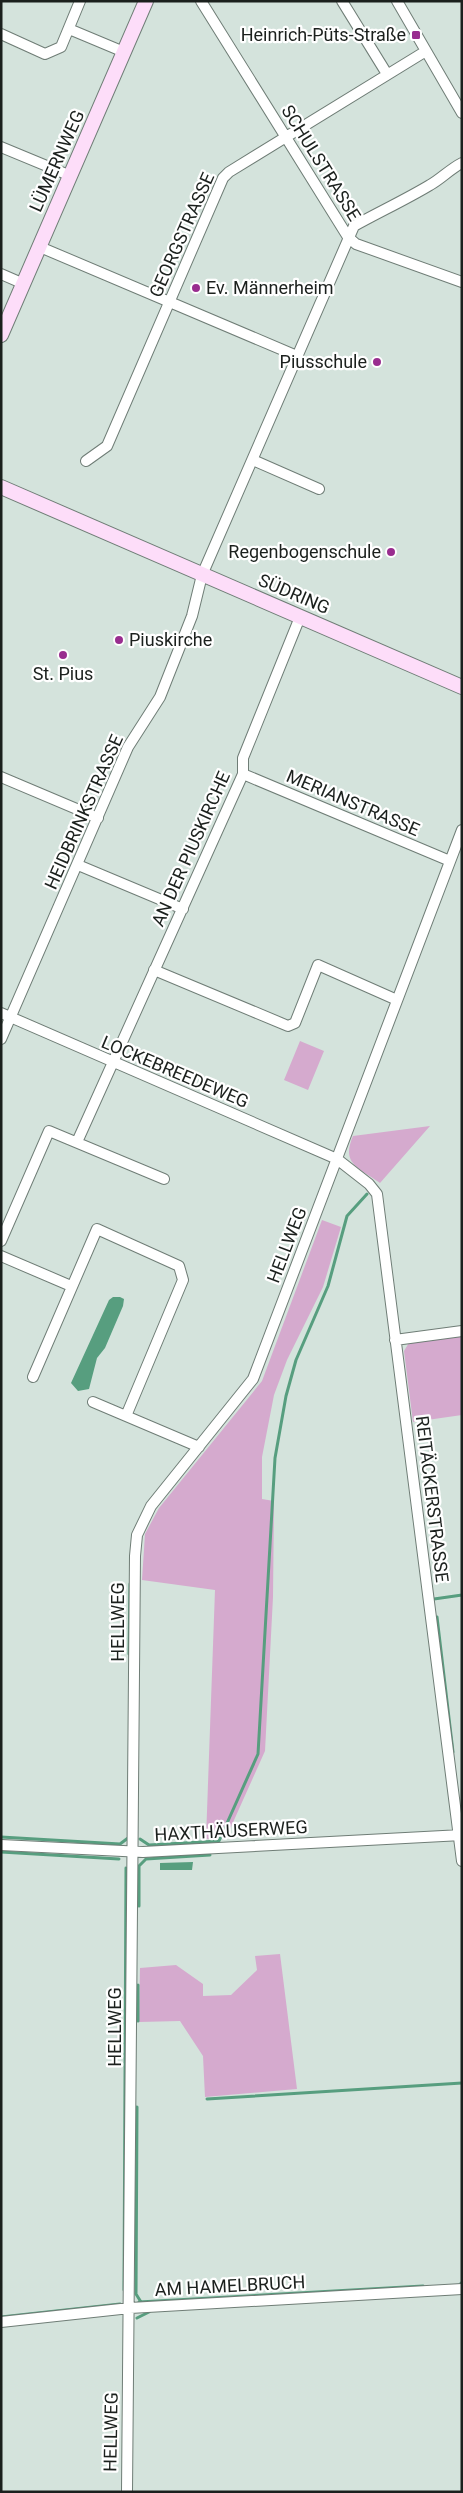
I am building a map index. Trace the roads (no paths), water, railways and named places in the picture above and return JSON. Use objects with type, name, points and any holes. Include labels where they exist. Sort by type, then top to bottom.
[{"type":"main road","name":"LÜMERNWEG","points":[[1,335],[146,1]]},
{"type":"main road","name":"SÜDRING","points":[[1,487],[462,687]]},
{"type":"street","points":[[1,34],[45,54],[61,47],[80,1]]},
{"type":"street","name":"SCHULSTRASSE","points":[[201,1],[348,237],[356,244],[462,282]]},
{"type":"street","points":[[342,1],[387,74]]},
{"type":"street","points":[[397,1],[462,113]]},
{"type":"street","points":[[69,28],[124,52]]},
{"type":"street","name":"GEORGSTRASSE","points":[[86,461],[107,446],[223,178],[228,172],[426,51]]},
{"type":"street","points":[[1,147],[71,176]]},
{"type":"street","name":"HEIDBRINKSTRASSE","points":[[1,1039],[6,1015],[78,865],[128,747],[160,697],[192,616],[202,575],[348,237],[354,226],[393,203],[407,199],[444,177],[462,163]]},
{"type":"street","points":[[40,247],[297,356]]},
{"type":"street","points":[[1,274],[24,284]]},
{"type":"street","points":[[253,460],[319,489]]},
{"type":"street","name":"AN DER PIUSKIRCHE","points":[[78,1142],[243,774],[243,758],[300,617]]},
{"type":"street","name":"MERIANSTRASSE","points":[[243,774],[450,861]]},
{"type":"street","points":[[1,777],[98,818]]},
{"type":"street","name":"HELLWEG","points":[[126,2492],[130,2308],[135,1556],[137,1536],[151,1506],[253,1379],[462,830]]},
{"type":"street","points":[[78,865],[183,909]]},
{"type":"street","points":[[154,970],[288,1026],[295,1023],[318,966],[397,1000]]},
{"type":"street","name":"LOCKEBREEDEWEG","points":[[6,1015],[337,1160]]},
{"type":"street","points":[[1,1241],[49,1131],[164,1179]]},
{"type":"street","name":"REITÄCKERSTRASSE","points":[[337,1160],[369,1184],[377,1194],[462,1861]]},
{"type":"street","points":[[33,1377],[97,1229],[179,1266],[184,1280],[126,1416]]},
{"type":"street","points":[[1,1256],[71,1286]]},
{"type":"street","points":[[396,1340],[462,1331]]},
{"type":"street","points":[[93,1402],[199,1447]]},
{"type":"street","name":"HAXTHÄUSERWEG","points":[[1,1845],[134,1853],[460,1835]]},
{"type":"street","name":"AM HAMELBRUCH","points":[[1,2322],[130,2308],[462,2289]]},
{"type":"waterway","points":[[140,1839],[149,1845],[219,1841],[258,1754],[275,1458],[286,1396],[296,1360],[328,1286],[347,1216],[367,1194]]},
{"type":"waterway","points":[[129,1654],[130,1584]]},
{"type":"waterway","points":[[434,1599],[462,1595]]},
{"type":"waterway","points":[[437,1617],[453,1752]]},
{"type":"waterway","points":[[1,1837],[120,1844],[128,1838]]},
{"type":"waterway","points":[[1,1852],[119,1859]]},
{"type":"waterway","points":[[139,1906],[139,1866],[146,1859],[210,1855]]},
{"type":"waterway","points":[[124,2290],[126,1868]]},
{"type":"waterway","points":[[138,1985],[138,2021]]},
{"type":"waterway","points":[[207,2099],[462,2083]]},
{"type":"waterway","points":[[137,2107],[136,2294],[141,2302]]},
{"type":"waterway","points":[[139,2302],[423,2286]]},
{"type":"waterway","points":[[1,2317],[120,2304]]},
{"type":"waterway","points":[[137,2318],[149,2312]]},
{"type":"place","name":"Heinrich-Püts-Straße","points":[[416,35]]},
{"type":"place","name":"Ev. Männerheim","points":[[196,288]]},
{"type":"place","name":"Piusschule","points":[[377,362]]},
{"type":"place","name":"Regenbogenschule","points":[[391,552]]},
{"type":"place","name":"Piuskirche","points":[[119,640]]},
{"type":"place","name":"St. Pius","points":[[63,655]]}]
